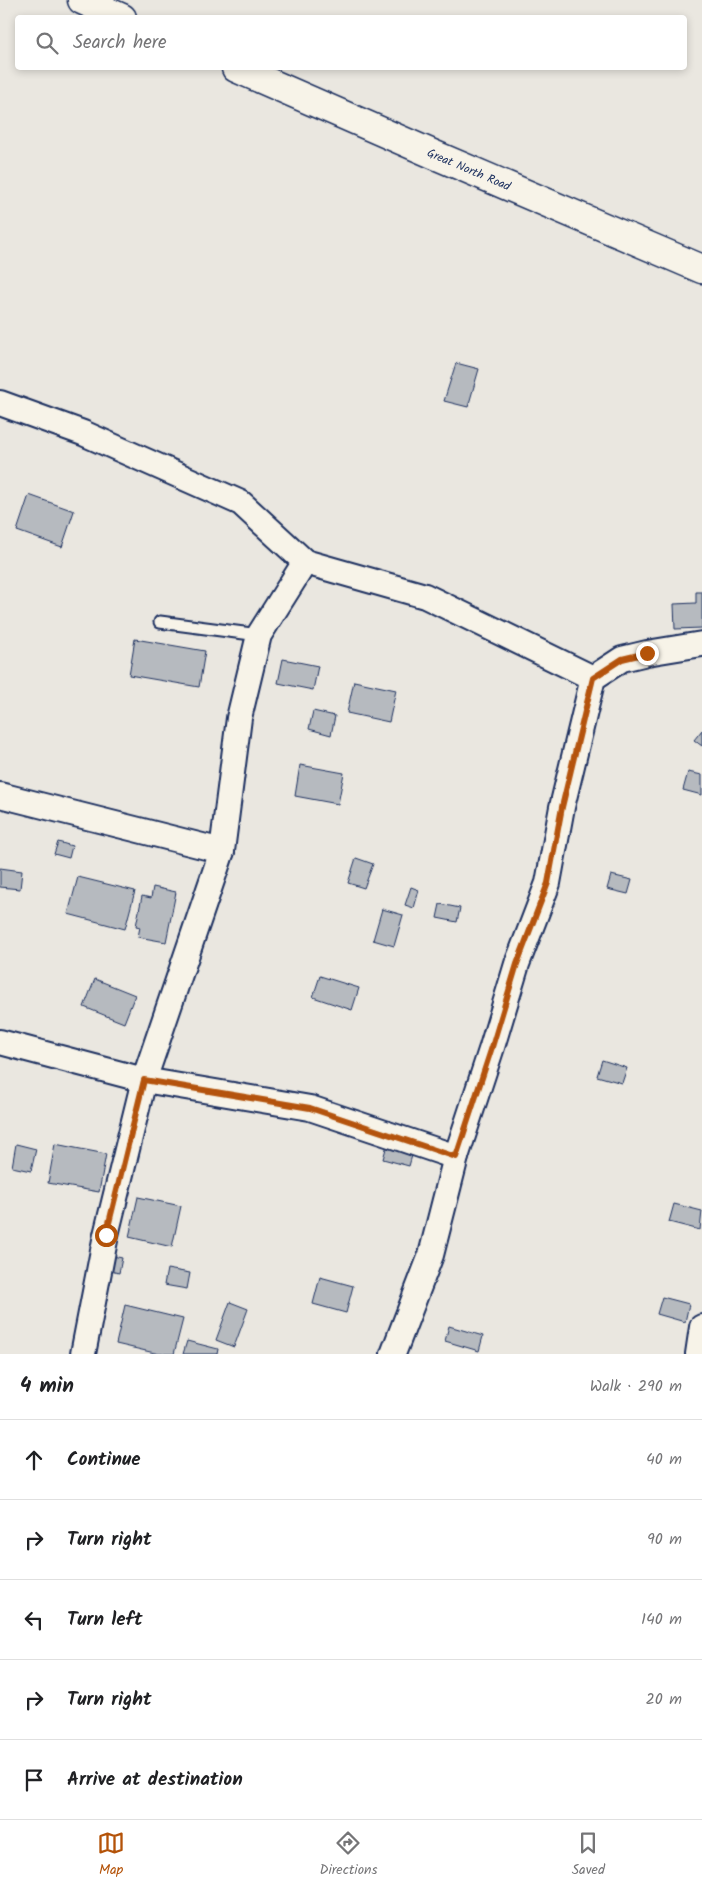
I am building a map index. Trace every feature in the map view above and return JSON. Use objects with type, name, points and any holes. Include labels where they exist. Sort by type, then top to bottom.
[{"type":"highway","points":[[82,0],[115,15]]},
{"type":"highway","name":"Great North Road","points":[[241,70],[702,269]]},
{"type":"street","points":[[0,402],[83,433],[241,503],[305,562],[425,596],[593,678]]},
{"type":"street","points":[[83,1354],[106,1235],[144,1080],[222,851],[239,718],[259,635],[305,562]]},
{"type":"street","points":[[393,1354],[431,1255],[456,1157],[517,964],[548,883],[562,807],[593,678],[622,659],[702,644]]},
{"type":"street","points":[[0,795],[222,851]]},
{"type":"street","points":[[0,1042],[144,1080],[310,1108],[456,1157]]},
{"type":"street","points":[[698,1354],[702,1327]]},
{"type":"lane","points":[[160,622],[259,635]]},
{"type":"building","points":[[456,363],[479,369],[468,407],[444,401]]},
{"type":"building","points":[[29,495],[74,511],[62,547],[17,531]]},
{"type":"building","points":[[696,592],[702,592],[702,628],[675,629],[674,604],[696,603]]},
{"type":"building","points":[[135,639],[205,651],[199,687],[129,675]]},
{"type":"building","points":[[283,659],[318,666],[313,690],[278,683]]},
{"type":"building","points":[[354,681],[396,690],[389,722],[347,713]]},
{"type":"building","points":[[313,711],[335,716],[331,735],[309,729]]},
{"type":"building","points":[[702,730],[702,746],[694,740]]},
{"type":"building","points":[[300,765],[344,773],[338,804],[295,796]]},
{"type":"building","points":[[688,772],[702,775],[702,795],[683,790]]},
{"type":"building","points":[[58,842],[72,846],[69,858],[54,854]]},
{"type":"building","points":[[356,858],[373,864],[364,888],[348,883]]},
{"type":"building","points":[[0,868],[22,871],[20,889],[0,887]]},
{"type":"building","points":[[611,875],[632,880],[628,894],[607,889]]},
{"type":"building","points":[[78,877],[135,891],[125,929],[68,914]]},
{"type":"building","points":[[153,887],[176,892],[166,942],[138,937],[140,927],[136,926],[142,896],[151,898]]},
{"type":"building","points":[[411,887],[419,890],[414,908],[405,905]]},
{"type":"building","points":[[440,904],[460,908],[457,922],[437,918]]},
{"type":"building","points":[[382,909],[403,915],[394,946],[373,940]]},
{"type":"building","points":[[320,976],[359,988],[352,1010],[313,997]]},
{"type":"building","points":[[95,979],[135,995],[124,1023],[84,1007]]},
{"type":"building","points":[[602,1060],[627,1068],[622,1083],[597,1076]]},
{"type":"building","points":[[16,1144],[36,1149],[31,1171],[12,1167]]},
{"type":"building","points":[[55,1144],[106,1154],[99,1192],[48,1183]]},
{"type":"building","points":[[387,1145],[413,1152],[409,1166],[383,1159]]},
{"type":"building","points":[[138,1197],[181,1206],[172,1247],[129,1237]]},
{"type":"building","points":[[674,1204],[702,1211],[700,1230],[669,1222]]},
{"type":"building","points":[[113,1256],[122,1258],[119,1273],[110,1271]]},
{"type":"building","points":[[167,1269],[190,1273],[187,1289],[164,1285]]},
{"type":"building","points":[[320,1277],[353,1286],[346,1313],[313,1304]]},
{"type":"building","points":[[662,1297],[689,1304],[685,1322],[657,1314]]},
{"type":"building","points":[[230,1302],[248,1309],[234,1347],[216,1340]]},
{"type":"building","points":[[125,1305],[183,1319],[174,1354],[159,1354],[116,1344]]},
{"type":"building","points":[[449,1326],[483,1336],[479,1351],[445,1341]]},
{"type":"building","points":[[187,1341],[218,1349],[217,1354],[183,1354]]},
{"type":"route","points":[[106,1235],[144,1080],[310,1108],[456,1157],[517,964],[548,883],[562,807],[593,678],[622,659],[647,653]]}]
